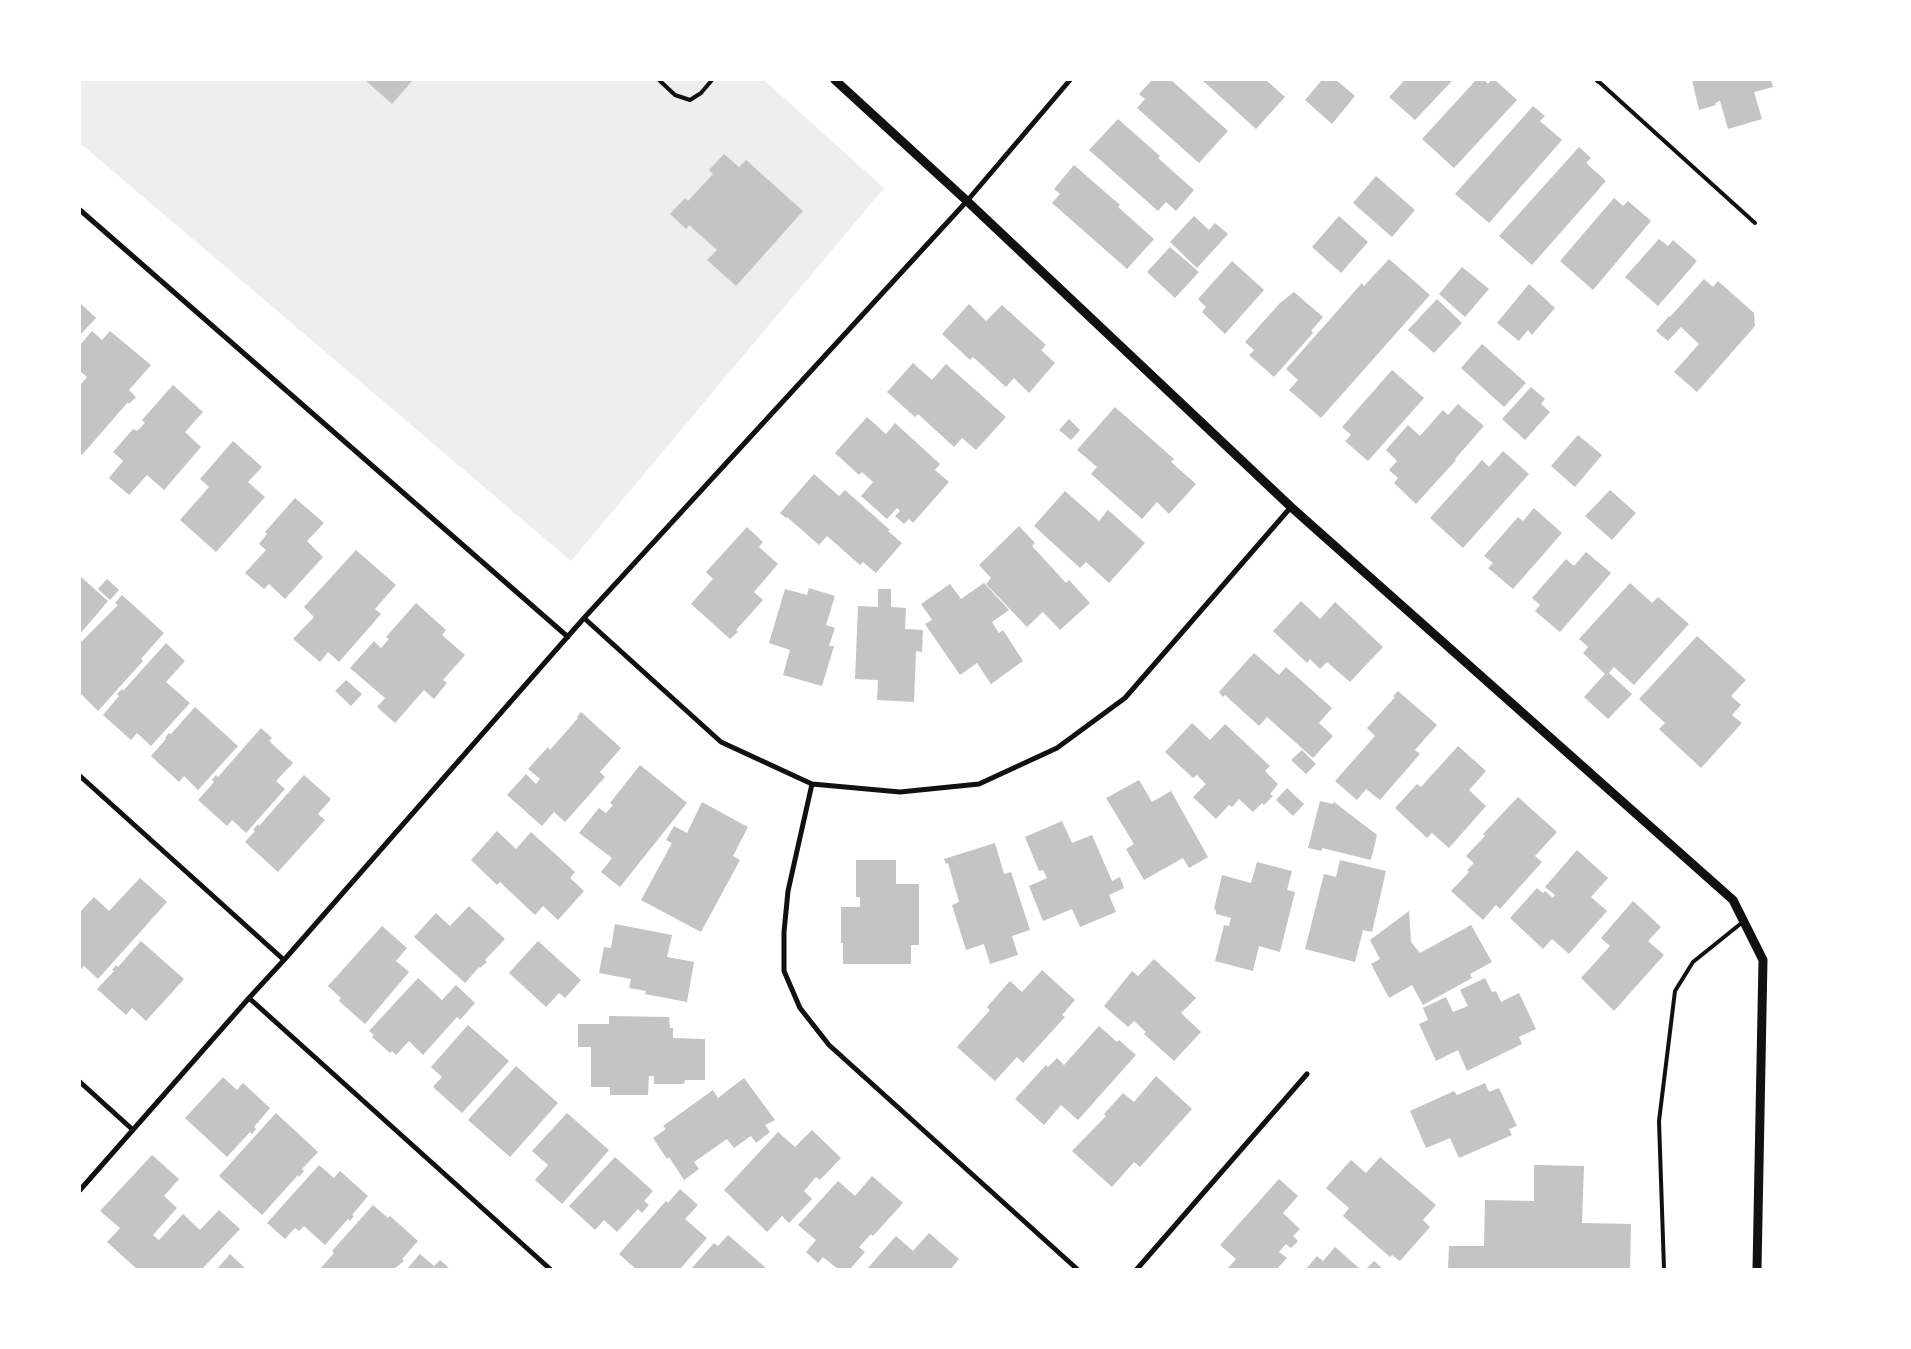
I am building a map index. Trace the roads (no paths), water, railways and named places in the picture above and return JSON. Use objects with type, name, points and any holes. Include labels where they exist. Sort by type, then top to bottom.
[{"type":"street","points":[[835,80],[1291,507],[1733,900],[1763,960],[1757,1269]]},
{"type":"street","points":[[80,1190],[584,618],[967,202],[1070,80]]},
{"type":"street","points":[[80,210],[568,637]]},
{"type":"street","points":[[584,618],[721,742],[812,784],[900,792],[979,784],[1057,748],[1125,698],[1291,507]]},
{"type":"street","points":[[80,776],[284,960]]},
{"type":"street","points":[[812,784],[788,891],[784,932],[784,971],[800,1008],[829,1045],[1078,1269]]},
{"type":"street","points":[[249,998],[550,1269]]},
{"type":"street","points":[[1136,1269],[1307,1074]]},
{"type":"street","points":[[80,1082],[133,1130]]},
{"type":"lane","points":[[659,80],[675,94],[690,100],[701,93],[712,80]]},
{"type":"lane","points":[[1598,80],[1755,223]]},
{"type":"lane","points":[[1664,1269],[1659,1121],[1676,991],[1693,962],[1744,921]]}]
